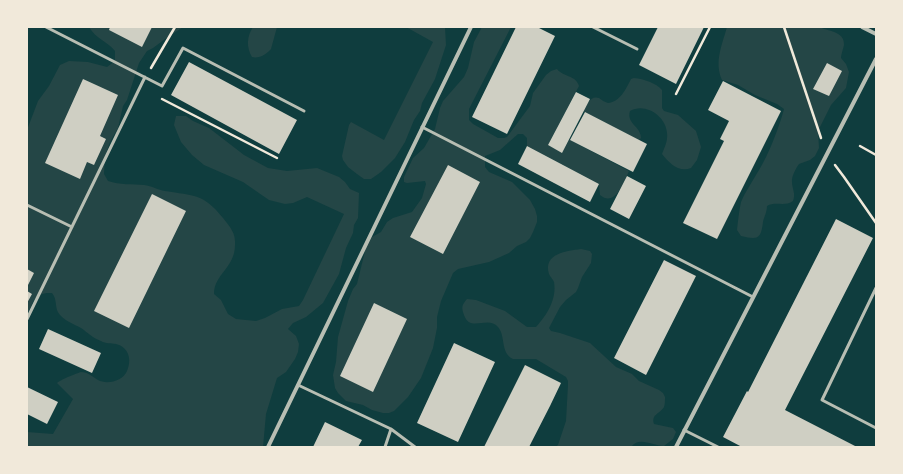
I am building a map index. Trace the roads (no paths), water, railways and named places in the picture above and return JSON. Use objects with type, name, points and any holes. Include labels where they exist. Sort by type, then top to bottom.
[{"type":"street","points":[[268,447],[471,27]]},
{"type":"street","points":[[862,27],[876,34]]},
{"type":"street","points":[[676,447],[876,59]]},
{"type":"lane","points":[[46,27],[162,86],[183,48],[304,111]]},
{"type":"lane","points":[[593,27],[637,49]]},
{"type":"lane","points":[[27,319],[145,77]]},
{"type":"lane","points":[[422,127],[753,297]]},
{"type":"lane","points":[[27,205],[72,227]]},
{"type":"lane","points":[[876,288],[822,400],[876,428]]},
{"type":"lane","points":[[298,385],[391,429],[415,447]]},
{"type":"lane","points":[[385,447],[391,429]]},
{"type":"lane","points":[[684,430],[718,447]]}]
